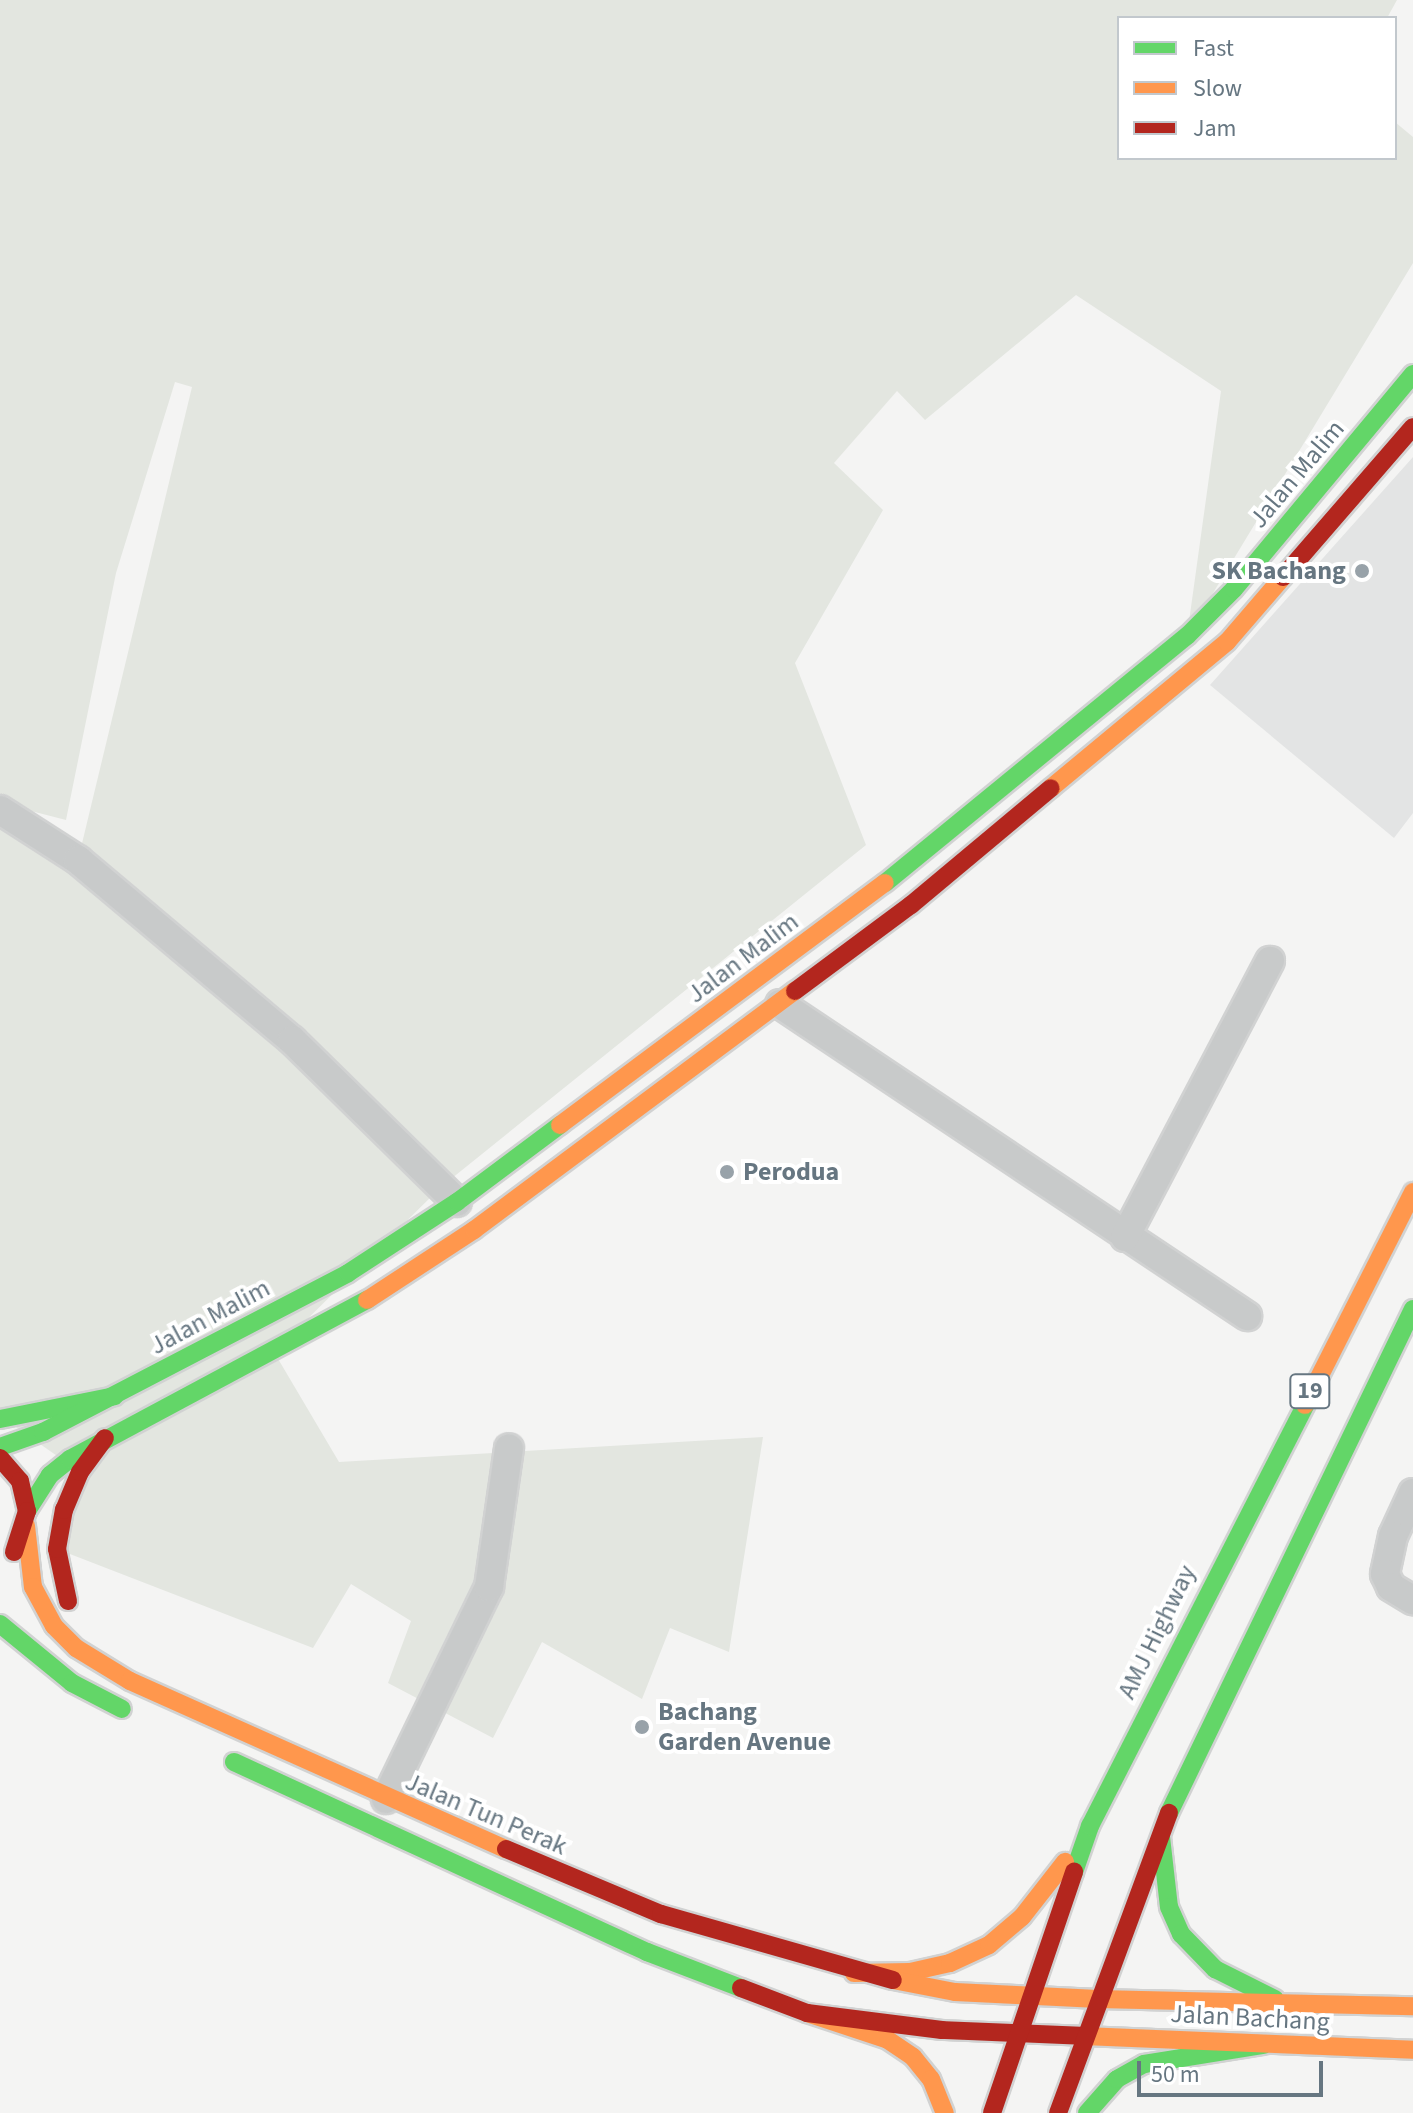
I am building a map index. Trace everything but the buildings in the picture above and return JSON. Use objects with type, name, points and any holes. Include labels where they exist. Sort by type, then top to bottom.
[{"type":"main road","name":"Jalan Malim","points":[[0,1447],[115,1396],[348,1273],[457,1202],[890,880],[1164,655],[1234,589],[1413,374]]},
{"type":"main road","points":[[0,1567],[10,1559],[50,1475],[105,1438],[357,1306],[474,1230],[629,1111],[780,1004],[1069,777],[1227,642],[1413,427]]},
{"type":"main road","name":"AMJ Highway","points":[[992,2113],[1016,2035],[1090,1826],[1413,1192]]},
{"type":"main road","name":"19","points":[[1058,2113],[1160,1831],[1413,1309]]},
{"type":"main road","points":[[0,1419],[115,1396]]},
{"type":"main road","points":[[105,1438],[80,1472],[64,1510],[57,1549],[62,1587],[78,1622],[94,1647],[130,1681]]},
{"type":"main road","name":"Jalan Tun Perak","points":[[0,1458],[20,1481],[27,1518],[33,1587],[54,1626],[100,1666],[386,1799],[661,1914],[854,1973],[955,1992],[1030,1998]]},
{"type":"main road","points":[[0,1624],[72,1683],[144,1719]]},
{"type":"main road","points":[[216,1754],[647,1952],[807,2013],[888,2040],[913,2057],[931,2079],[945,2113]]},
{"type":"main road","points":[[854,1973],[910,1972],[950,1963],[989,1945],[1022,1917],[1090,1826]]},
{"type":"main road","points":[[1160,1831],[1169,1907],[1181,1934],[1215,1969],[1275,1999]]},
{"type":"main road","name":"Jalan Bachang","points":[[1030,1998],[1411,1998]]},
{"type":"main road","points":[[807,2013],[1016,2035]]},
{"type":"main road","name":"Jalan Bachang","points":[[1016,2035],[1413,2050]]},
{"type":"main road","points":[[1087,2113],[1117,2079],[1144,2064],[1263,2045]]},
{"type":"street","points":[[0,810],[78,860],[292,1040],[457,1202]]},
{"type":"street","points":[[1125,1237],[1270,961]]},
{"type":"street","points":[[780,1004],[1247,1316]]},
{"type":"street","points":[[386,1799],[489,1587],[509,1448]]},
{"type":"street","points":[[1413,1493],[1393,1536],[1385,1574],[1391,1587],[1413,1600]]},
{"type":"shaded area","points":[[0,0],[1397,0],[1388,16],[1117,16],[1117,160],[1397,160],[1397,124],[1413,137],[1413,263],[1187,636],[1221,391],[1076,295],[925,420],[897,391],[834,463],[883,510],[795,663],[866,845],[441,1187],[274,1352],[339,1462],[763,1437],[729,1652],[670,1628],[642,1699],[542,1642],[493,1738],[388,1683],[411,1621],[351,1584],[313,1648],[57,1549],[80,1472],[0,1416],[0,815],[78,860],[192,387],[175,382],[116,573],[66,820],[0,803]]},
{"type":"shaded area","name":"SK Bachang","points":[[1413,457],[1413,813],[1394,838],[1210,685]]},
{"type":"traffic: fast","points":[[885,883],[1187,636],[1234,589],[1413,374]]},
{"type":"traffic: fast","points":[[0,1447],[43,1432],[348,1273],[457,1202],[560,1125]]},
{"type":"traffic: fast","points":[[27,1511],[50,1475],[70,1459],[367,1300]]},
{"type":"traffic: fast","points":[[1169,1813],[1413,1309]]},
{"type":"traffic: fast","points":[[0,1419],[115,1396]]},
{"type":"traffic: fast","points":[[1074,1872],[1090,1826],[1305,1405]]},
{"type":"traffic: fast","points":[[0,1624],[72,1683],[122,1709]]},
{"type":"traffic: fast","points":[[234,1762],[647,1952],[741,1988]]},
{"type":"traffic: fast","points":[[1161,1837],[1169,1907],[1181,1934],[1215,1969],[1275,1999]]},
{"type":"traffic: fast","points":[[1087,2113],[1117,2079],[1144,2064],[1263,2045]]},
{"type":"traffic: slow","points":[[1051,788],[1227,642],[1283,577]]},
{"type":"traffic: slow","points":[[560,1125],[885,883]]},
{"type":"traffic: slow","points":[[367,1300],[474,1230],[795,991]]},
{"type":"traffic: slow","points":[[1305,1405],[1413,1192]]},
{"type":"traffic: slow","points":[[26,1526],[33,1587],[54,1626],[76,1648],[130,1681],[506,1849]]},
{"type":"traffic: slow","points":[[854,1973],[910,1972],[950,1963],[989,1945],[1022,1917],[1065,1862]]},
{"type":"traffic: slow","points":[[893,1980],[955,1992],[1098,1999]]},
{"type":"traffic: slow","points":[[1098,1999],[1413,2006]]},
{"type":"traffic: slow","points":[[807,2013],[888,2040],[913,2057],[931,2079],[945,2113]]},
{"type":"traffic: slow","points":[[1084,2036],[1413,2050]]},
{"type":"traffic: jam","points":[[1283,577],[1413,427]]},
{"type":"traffic: jam","points":[[795,991],[911,905],[1051,788]]},
{"type":"traffic: jam","points":[[68,1601],[57,1549],[64,1510],[80,1472],[105,1438]]},
{"type":"traffic: jam","points":[[0,1458],[20,1481],[27,1511],[14,1552]]},
{"type":"traffic: jam","points":[[1058,2113],[1169,1813]]},
{"type":"traffic: jam","points":[[506,1849],[661,1914],[893,1980]]},
{"type":"traffic: jam","points":[[992,2113],[1074,1872]]},
{"type":"traffic: jam","points":[[741,1988],[807,2013],[942,2030],[1084,2036]]},
{"type":"place","name":"SK Bachang","points":[[1362,571]]},
{"type":"place","name":"Perodua","points":[[727,1172]]},
{"type":"place","name":"Bachang Garden Avenue","points":[[642,1727]]}]
